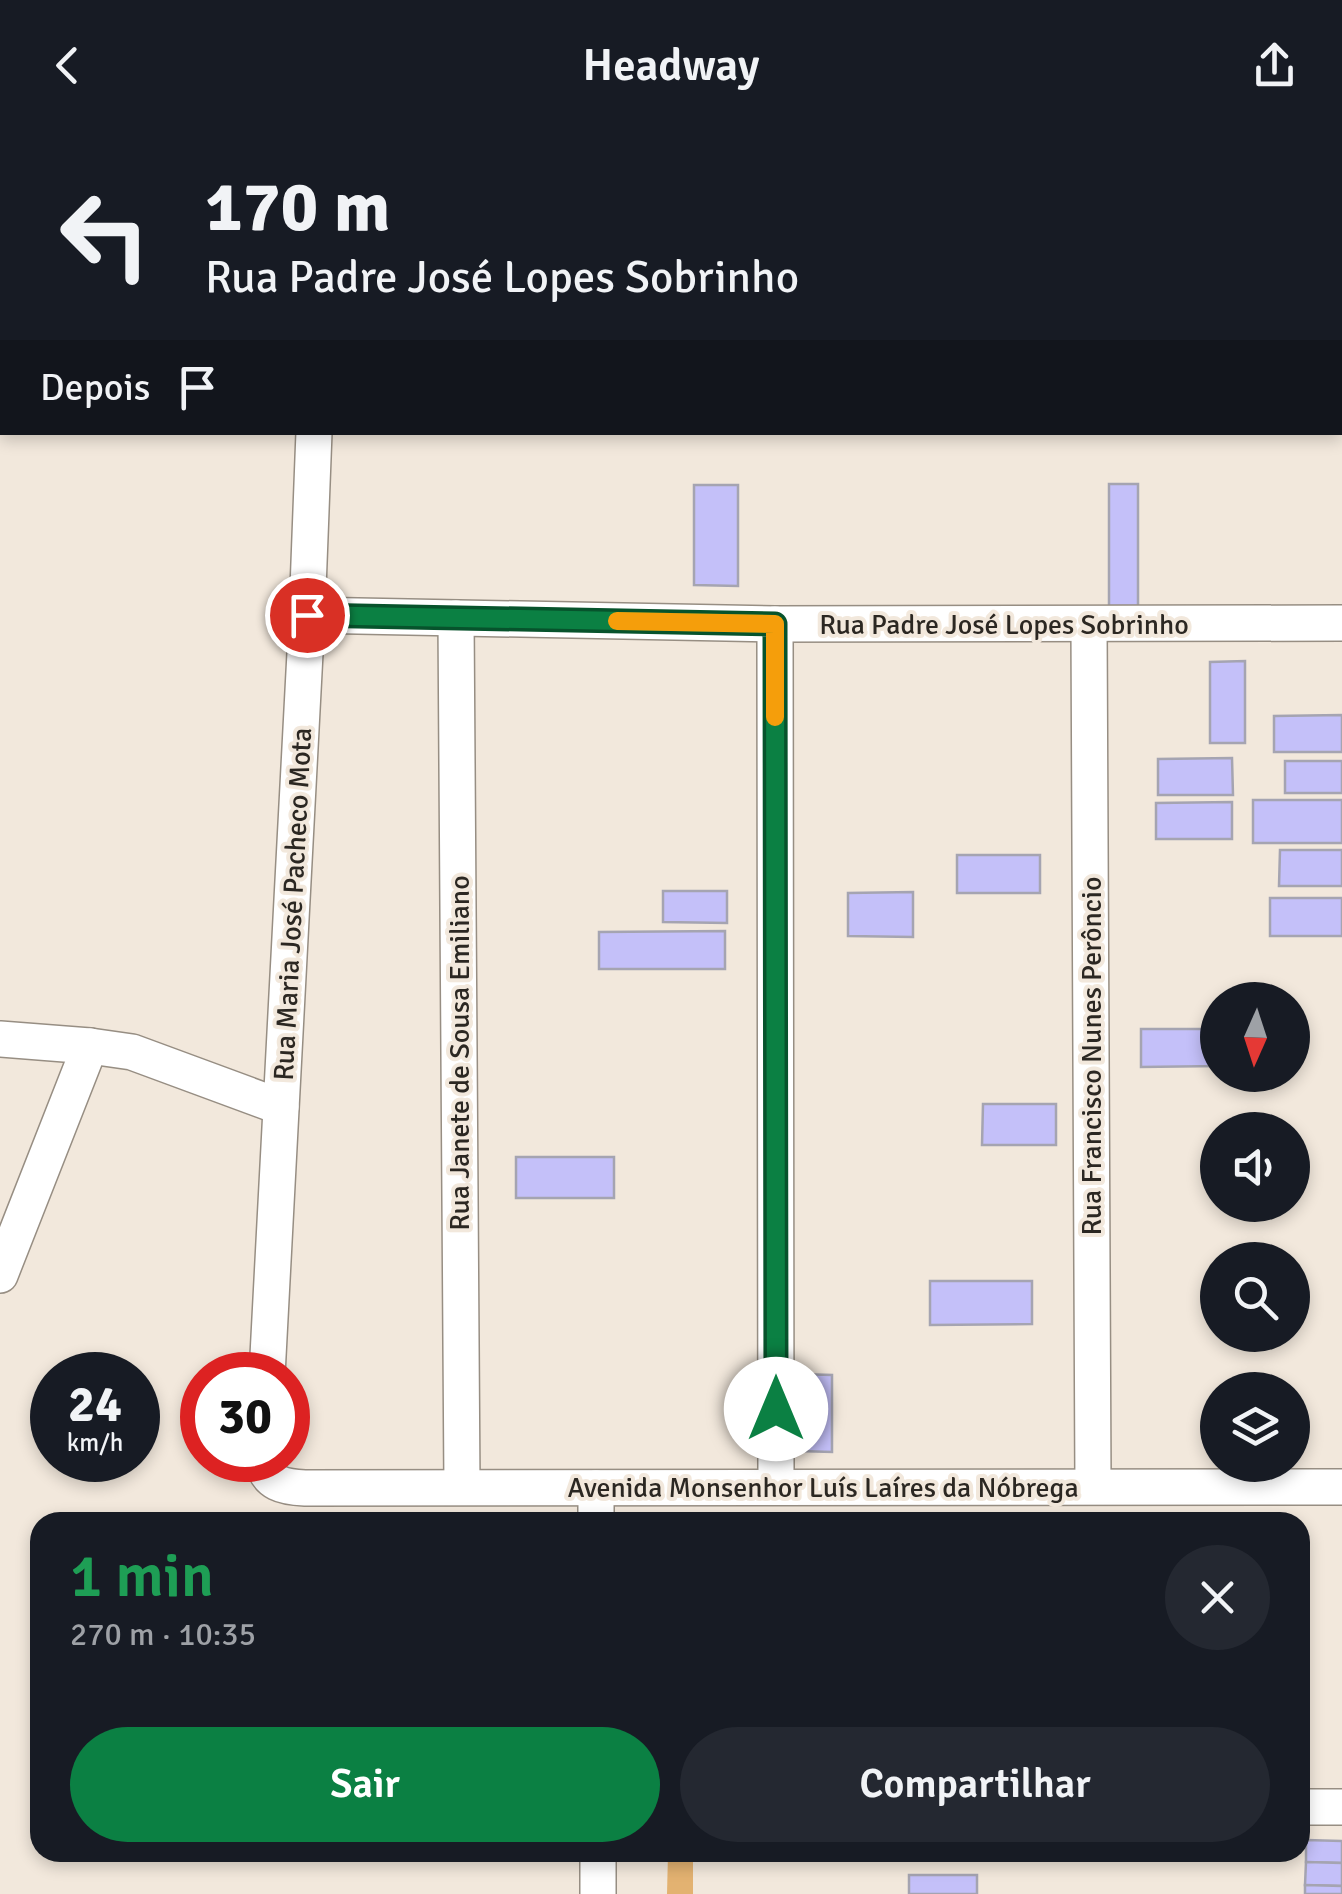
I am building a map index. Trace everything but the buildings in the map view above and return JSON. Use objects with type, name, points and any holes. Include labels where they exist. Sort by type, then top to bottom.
[{"type":"street","name":"Rua Maria José Pacheco Mota","points":[[268,1352],[314,435]]},
{"type":"street","name":"Rua Padre José Lopes Sobrinho","points":[[307,615],[775,624],[1342,623]]},
{"type":"street","name":"Rua Janete de Sousa Emiliano","points":[[456,618],[462,1487]]},
{"type":"street","points":[[775,624],[776,1488]]},
{"type":"street","name":"Rua Francisco Nunes Perôncio","points":[[1089,625],[1093,1486]]},
{"type":"street","points":[[0,1039],[132,1052],[281,1107]]},
{"type":"street","points":[[0,1275],[90,1046]]},
{"type":"street","name":"Avenida Monsenhor Luís Laíres da Nóbrega","points":[[275,1482],[305,1488],[462,1487],[596,1505],[776,1488],[1342,1487]]},
{"type":"street","points":[[1310,1807],[1342,1807]]},
{"type":"street","points":[[598,1862],[598,1894]]},
{"type":"shaded area","points":[[668,1862],[693,1862],[693,1894],[667,1894]]},
{"type":"slow traffic","points":[[617,621],[775,624],[775,717]]},
{"type":"route","points":[[307,615],[775,624],[776,1409]]}]
